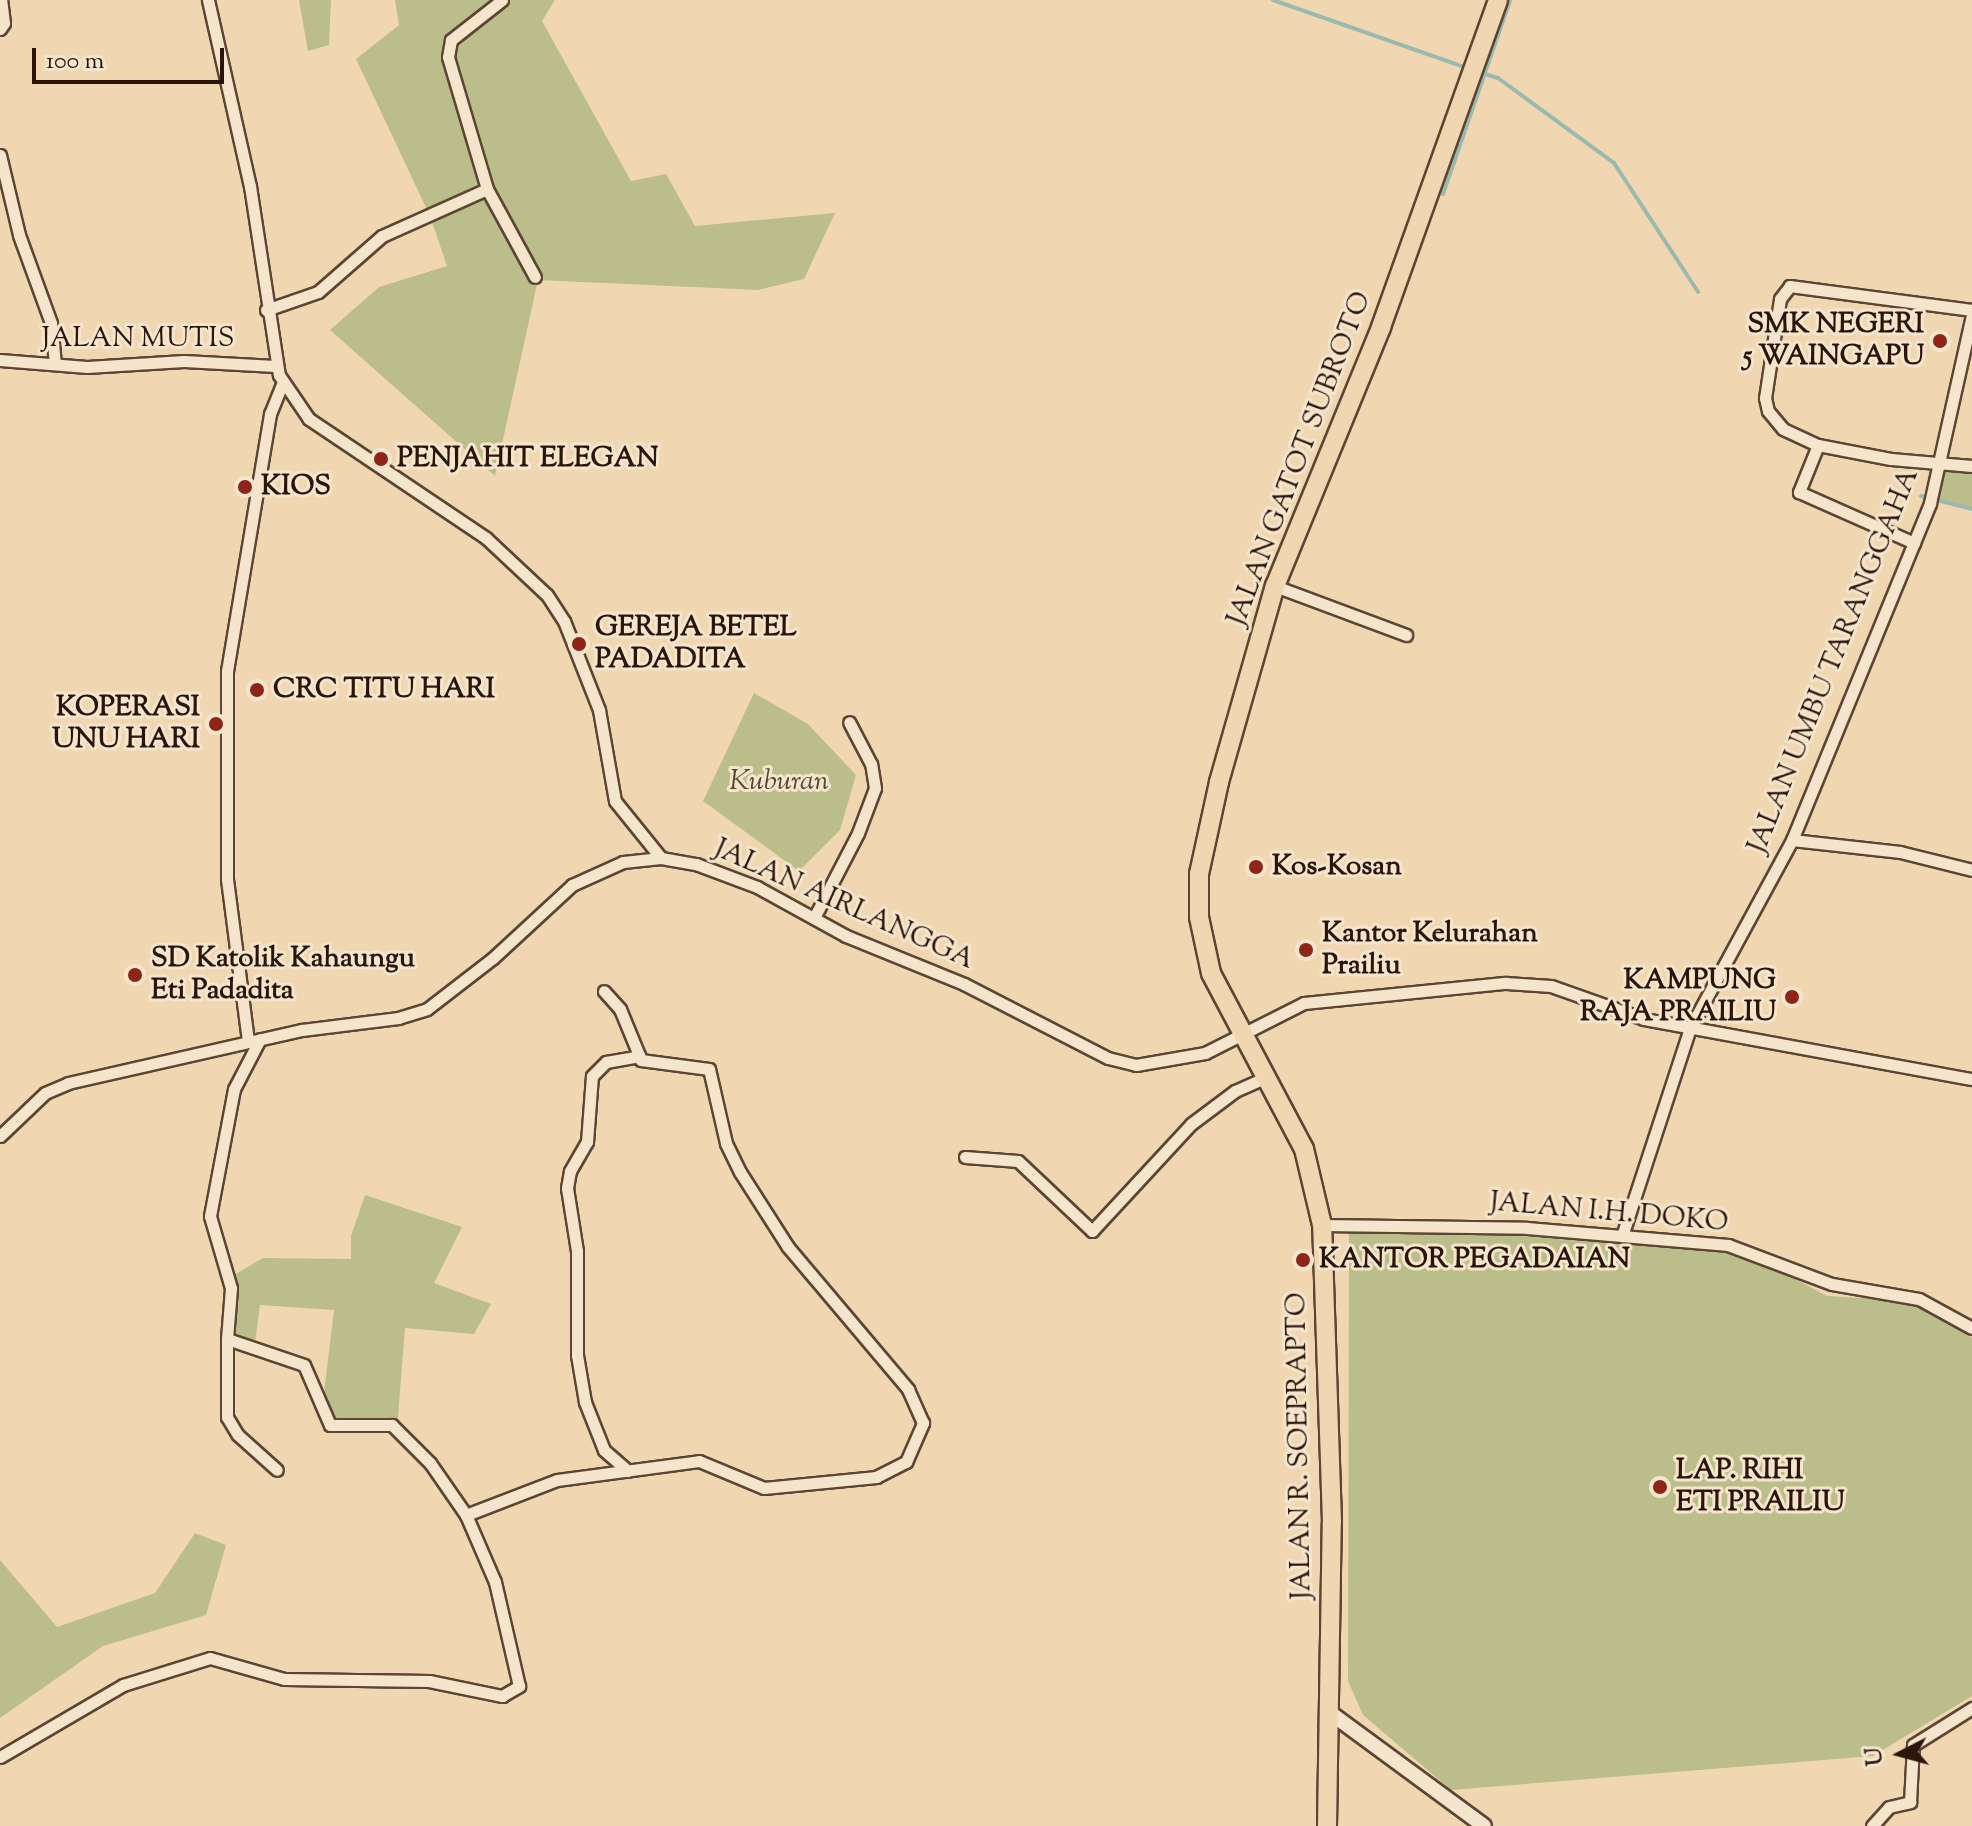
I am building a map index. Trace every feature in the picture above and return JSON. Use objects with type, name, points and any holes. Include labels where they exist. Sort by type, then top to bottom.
[{"type":"highway","name":"JALAN GATOT SUBROTO","points":[[1241,1035],[1203,945],[1199,874],[1219,782],[1275,586],[1381,327],[1498,0]]},
{"type":"highway","name":"JALAN R. SOEPRAPTO","points":[[1241,1035],[1304,1149],[1322,1225],[1332,1522],[1327,1826]]},
{"type":"street","points":[[0,29],[4,23],[1,0]]},
{"type":"street","points":[[208,0],[250,186],[275,366],[283,382],[309,419],[477,532],[547,595],[564,621],[599,710],[615,801],[661,858]]},
{"type":"street","points":[[502,0],[457,33],[448,47],[457,97],[487,189],[535,277]]},
{"type":"street","points":[[0,155],[22,244],[51,323],[55,364]]},
{"type":"street","points":[[266,310],[318,292],[382,236],[487,189]]},
{"type":"street","points":[[1972,313],[1804,285],[1785,290],[1765,398],[1768,411],[1783,429],[1818,445],[1940,465],[1972,466]]},
{"type":"street","name":"JALAN UMBU TARANGGAHA","points":[[1622,1236],[1690,1028],[1792,840],[1914,543],[1940,465],[1972,313]]},
{"type":"street","name":"JALAN MUTIS","points":[[0,360],[55,364],[275,366]]},
{"type":"street","points":[[277,1470],[238,1435],[227,1417],[227,1339],[231,1288],[210,1216],[234,1089],[254,1040],[227,879],[227,671],[270,414],[283,382]]},
{"type":"street","points":[[1818,445],[1799,492],[1914,543]]},
{"type":"street","points":[[1275,586],[1406,635]]},
{"type":"street","points":[[815,916],[858,833],[875,788],[871,764],[849,722]]},
{"type":"street","points":[[1792,840],[1900,852],[1972,870]]},
{"type":"street","name":"JALAN AIRLANGGA","points":[[0,1136],[55,1087],[254,1040],[427,1009],[493,958],[572,885],[623,862],[661,858],[713,869],[815,916],[846,936],[964,984],[1108,1058],[1136,1065],[1164,1063],[1205,1053],[1304,1003],[1506,983],[1551,986],[1644,1019],[1972,1079]]},
{"type":"street","points":[[466,1515],[557,1480],[710,1462],[764,1488],[836,1484],[876,1477],[906,1462],[923,1423],[891,1365],[788,1247],[746,1181],[726,1143],[709,1069],[649,1064],[639,1056],[620,1009],[604,991]]},
{"type":"street","points":[[628,1471],[604,1450],[585,1402],[577,1355],[577,1251],[567,1179],[587,1142],[592,1076],[606,1062],[639,1056]]},
{"type":"street","points":[[965,1157],[1018,1161],[1092,1231],[1191,1124],[1235,1091],[1266,1077]]},
{"type":"street","name":"JALAN I.H. DOKO","points":[[1322,1225],[1485,1226],[1728,1245],[1832,1284],[1919,1299],[1972,1328]]},
{"type":"street","points":[[0,1757],[123,1685],[210,1658],[284,1679],[429,1681],[492,1695],[510,1694],[519,1677],[501,1603],[466,1515],[400,1430],[386,1423],[330,1425],[304,1365],[227,1339]]},
{"type":"street","points":[[1872,1826],[1889,1807],[1910,1802],[1913,1745],[1972,1708]]},
{"type":"street","points":[[1329,1712],[1484,1826]]},
{"type":"green space","points":[[299,0],[331,0],[329,45],[308,51]]},
{"type":"green space","points":[[395,0],[555,0],[542,21],[631,181],[666,174],[695,226],[835,213],[804,279],[758,290],[538,280],[495,476],[330,330],[379,287],[447,266],[430,216],[356,59],[399,25]]},
{"type":"green space","points":[[1939,467],[1972,471],[1972,509],[1932,499]]},
{"type":"green space","name":"Kuburan","points":[[754,693],[808,724],[856,775],[840,830],[799,871],[703,801]]},
{"type":"green space","points":[[365,1195],[462,1227],[434,1283],[491,1304],[474,1334],[405,1328],[397,1429],[332,1428],[321,1417],[334,1310],[260,1305],[255,1343],[234,1334],[229,1278],[263,1258],[351,1259],[351,1236]]},
{"type":"green space","name":"LAP. RIHI ETI PRAILIU","points":[[1349,1232],[1520,1236],[1748,1254],[1827,1296],[1913,1301],[1966,1333],[1972,1338],[1972,1696],[1873,1756],[1451,1790],[1363,1715],[1348,1681]]},
{"type":"green space","points":[[195,1533],[226,1545],[206,1615],[103,1646],[0,1718],[0,1560],[57,1627],[155,1593]]},
{"type":"waterway","points":[[1273,0],[1467,68]]},
{"type":"waterway","points":[[1443,194],[1510,0]]},
{"type":"waterway","points":[[1479,72],[1498,78],[1614,163],[1698,292]]},
{"type":"waterway","points":[[1921,496],[1972,509]]},
{"type":"place","name":"SMK NEGERI 5 WAINGAPU","points":[[1940,341]]},
{"type":"place","name":"PENJAHIT ELEGAN","points":[[381,459]]},
{"type":"place","name":"KIOS","points":[[245,487]]},
{"type":"place","name":"GEREJA BETEL PADADITA","points":[[579,644]]},
{"type":"place","name":"CRC TITU HARI","points":[[257,690]]},
{"type":"place","name":"KOPERASI UNU HARI","points":[[216,724]]},
{"type":"place","name":"Kos-Kosan","points":[[1256,867]]},
{"type":"place","name":"Kantor Kelurahan Prailiu","points":[[1306,950]]},
{"type":"place","name":"SD Katolik Kahaungu Eti Padadita","points":[[135,975]]},
{"type":"place","name":"KAMPUNG RAJA PRAILIU","points":[[1792,997]]},
{"type":"place","name":"KANTOR PEGADAIAN","points":[[1303,1260]]},
{"type":"place","name":"LAP. RIHI ETI PRAILIU","points":[[1660,1487]]}]
